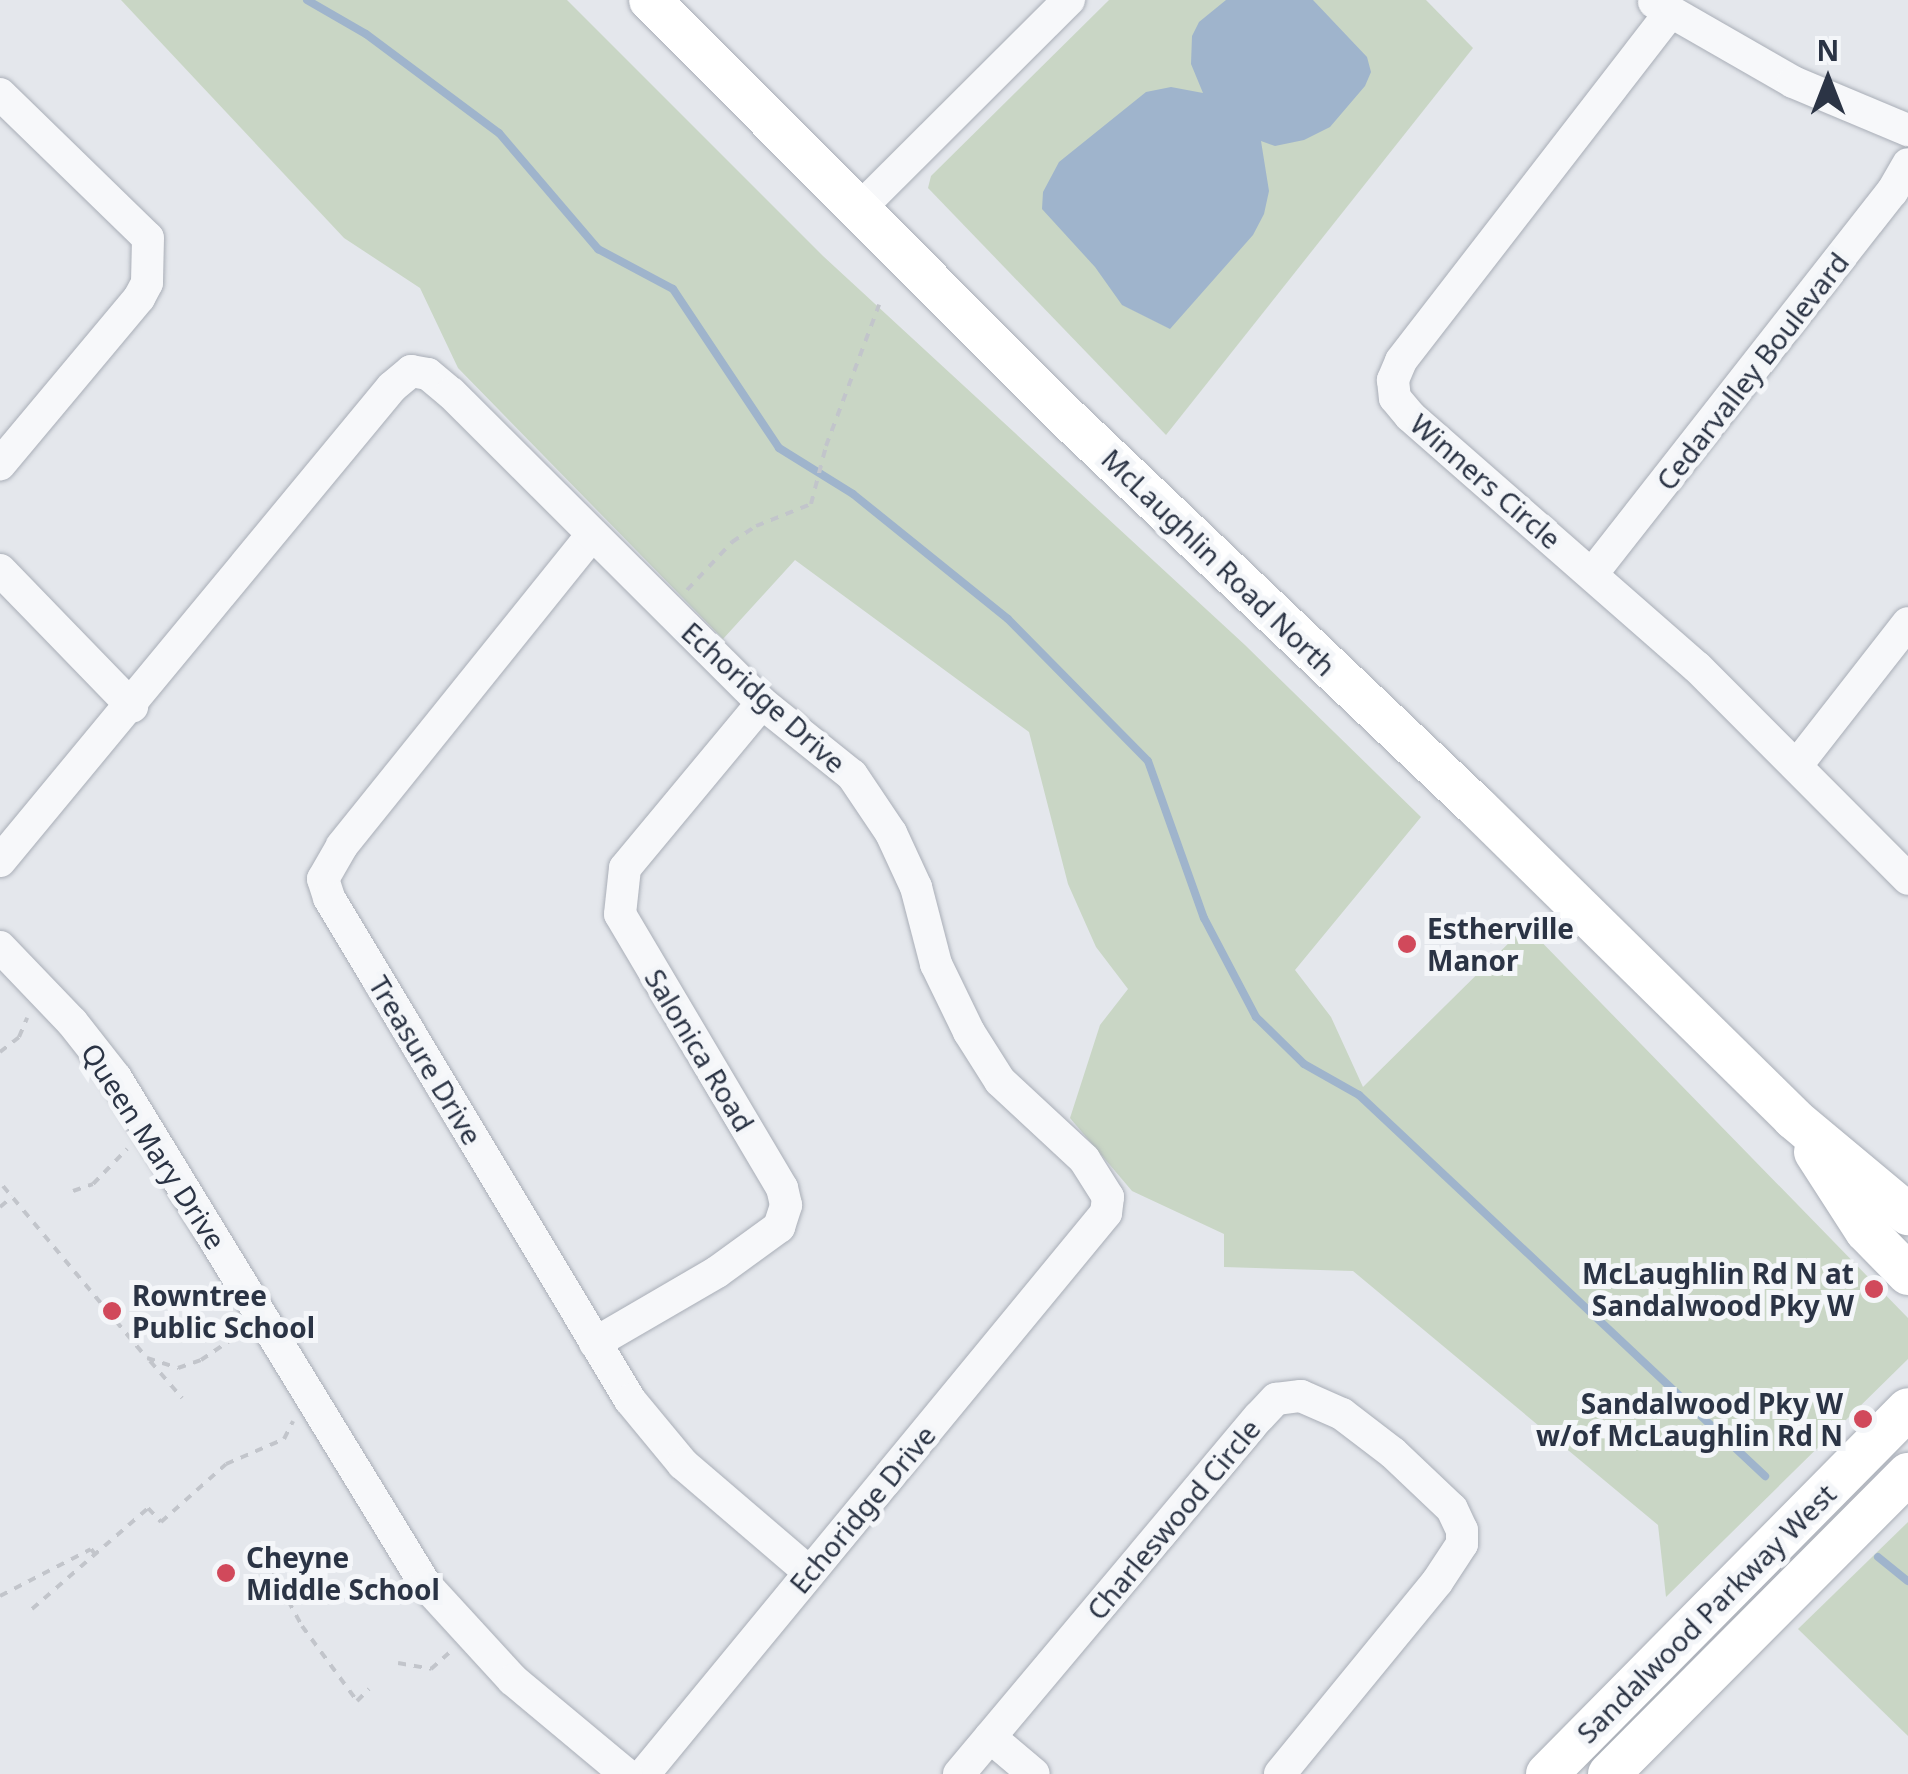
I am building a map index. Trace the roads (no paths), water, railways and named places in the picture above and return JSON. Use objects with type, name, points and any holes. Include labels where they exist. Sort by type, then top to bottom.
[{"type":"main road","name":"McLaughlin Road North","points":[[650,0],[858,210],[1792,1118],[1908,1214]]},
{"type":"main road","name":"McLaughlin Road North","points":[[1792,1118],[1866,1232],[1908,1274]]},
{"type":"main road","name":"Sandalwood Parkway West","points":[[1547,1774],[1908,1409]]},
{"type":"main road","name":"Sandalwood Parkway West","points":[[1609,1774],[1908,1474]]},
{"type":"street","points":[[858,210],[1069,0]]},
{"type":"street","points":[[1660,7],[1794,82],[1908,130]]},
{"type":"street","name":"Winners Circle","points":[[1660,7],[1401,361],[1393,380],[1396,398],[1410,416],[1697,667],[1908,879]]},
{"type":"street","points":[[0,94],[148,238],[147,283],[139,298],[0,464]]},
{"type":"street","name":"Cedarvalley Boulevard","points":[[1592,574],[1892,192],[1908,164]]},
{"type":"street","name":"Echoridge Drive","points":[[0,861],[392,387],[411,371],[428,374],[451,393],[762,703],[852,775],[900,851],[916,887],[936,964],[969,1032],[1000,1081],[1084,1158],[1108,1197],[1106,1213],[644,1774]]},
{"type":"street","name":"Treasure Drive","points":[[591,536],[342,846],[322,879],[329,898],[630,1400],[682,1464],[809,1572]]},
{"type":"street","points":[[0,570],[132,706]]},
{"type":"street","points":[[1797,765],[1908,622]]},
{"type":"street","name":"Salonica Road","points":[[595,1342],[717,1272],[779,1227],[786,1205],[782,1188],[620,914],[626,868],[762,703]]},
{"type":"street","name":"Queen Mary Drive","points":[[0,947],[72,1022],[116,1078],[426,1584],[513,1680],[626,1774]]},
{"type":"street","name":"Charleswood Circle","points":[[959,1774],[1259,1416],[1276,1399],[1300,1396],[1342,1414],[1394,1453],[1452,1510],[1462,1530],[1462,1544],[1437,1582],[1280,1774]]},
{"type":"street","points":[[990,1737],[1034,1774]]},
{"type":"water","points":[[1226,0],[1313,0],[1367,57],[1371,72],[1365,86],[1330,127],[1304,140],[1275,146],[1261,141],[1269,191],[1264,214],[1253,235],[1170,329],[1122,305],[1095,267],[1042,209],[1043,192],[1059,162],[1146,92],[1171,87],[1203,93],[1191,64],[1192,36],[1199,22]]},
{"type":"waterway","points":[[307,0],[366,34],[499,133],[598,249],[673,289],[779,448],[853,494],[1008,619],[1148,761],[1204,918],[1256,1017],[1304,1064],[1359,1095],[1765,1476]]},
{"type":"waterway","points":[[1878,1557],[1908,1581]]},
{"type":"place","name":"Estherville Manor","points":[[1407,944]]},
{"type":"place","name":"McLaughlin Rd N at Sandalwood Pky W","points":[[1874,1289]]},
{"type":"place","name":"Rowntree Public School","points":[[112,1311]]},
{"type":"place","name":"Sandalwood Pky W w/of McLaughlin Rd N","points":[[1863,1419]]},
{"type":"place","name":"Cheyne Middle School","points":[[226,1573]]}]
